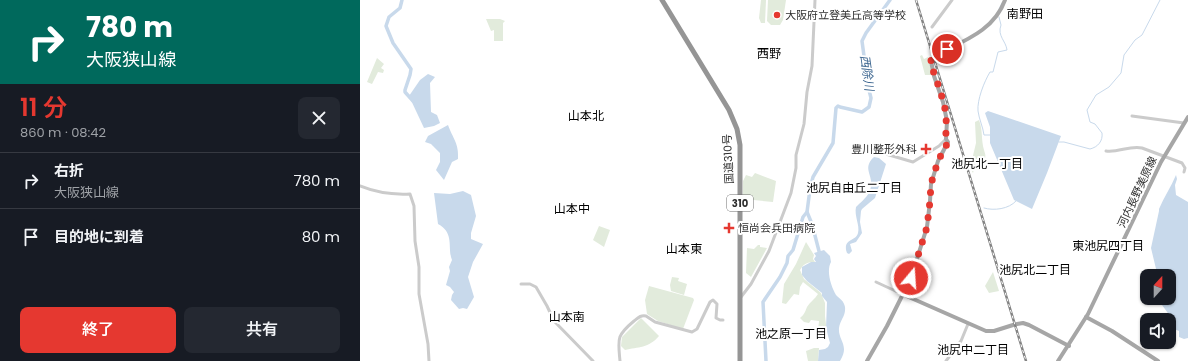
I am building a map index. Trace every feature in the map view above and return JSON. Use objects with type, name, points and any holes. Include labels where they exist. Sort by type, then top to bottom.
[{"type":"highway","name":"国道310号","points":[[662,0],[729,110],[737,129],[740,145],[740,361]]},
{"type":"main road","points":[[867,361],[887,326],[911,278],[927,227],[931,184],[938,161],[948,142],[946,139],[946,121],[943,102],[931,61],[934,56],[986,28],[999,14],[1005,0]]},
{"type":"main road","name":"河内長野美原線","points":[[1058,361],[1069,346],[1086,317],[1164,156],[1188,117]]},
{"type":"main road","points":[[902,294],[981,329],[990,331],[1015,325],[1029,325],[1069,346]]},
{"type":"main road","points":[[1086,317],[1112,331],[1158,361]]},
{"type":"street","points":[[740,298],[752,283],[769,251],[791,193],[796,155],[804,124],[807,92],[812,66],[815,0]]},
{"type":"street","points":[[932,27],[952,0]]},
{"type":"street","points":[[1132,116],[1184,123]]},
{"type":"street","points":[[862,147],[913,162],[939,146],[946,139]]},
{"type":"street","points":[[1106,151],[1137,147],[1182,163],[1186,170]]},
{"type":"street","points":[[360,186],[384,194],[410,194],[414,206],[415,241],[419,267],[419,294],[428,344],[429,361]]},
{"type":"street","points":[[876,282],[902,294]]},
{"type":"street","points":[[521,284],[530,284],[536,288],[547,306],[554,322],[594,361]]},
{"type":"street","points":[[620,361],[618,343],[619,338],[624,330],[640,317],[646,316],[655,322],[692,332],[697,329],[710,302],[713,300],[717,304],[716,318],[723,320]]},
{"type":"street","points":[[946,361],[962,340],[968,324]]},
{"type":"green space","points":[[761,0],[766,0],[765,23],[761,23],[759,18]]},
{"type":"green space","points":[[768,0],[786,0],[783,20],[780,25],[771,25],[767,21]]},
{"type":"green space","points":[[486,19],[500,19],[505,21],[503,23],[503,41],[494,41],[494,30],[491,31]]},
{"type":"green space","points":[[922,55],[924,59],[928,57],[931,75],[925,75],[920,56]]},
{"type":"green space","points":[[377,58],[384,64],[381,68],[384,70],[383,73],[378,72],[372,84],[367,82]]},
{"type":"green space","points":[[979,120],[985,159],[976,162],[973,173],[970,168],[976,143],[975,122]]},
{"type":"green space","points":[[755,173],[776,181],[773,202],[743,199],[743,181],[746,175],[752,177]]},
{"type":"green space","points":[[599,226],[610,230],[604,247],[593,240]]},
{"type":"green space","points":[[806,242],[814,255],[813,259],[815,262],[806,263],[800,270],[804,279],[821,293],[825,303],[827,334],[818,331],[819,321],[811,320],[809,323],[804,322],[800,318],[808,305],[818,294],[803,282],[800,287],[799,295],[794,294],[786,304],[782,303],[784,284],[796,264]]},
{"type":"green space","points":[[760,245],[760,247],[767,248],[751,277],[746,273],[747,248],[754,249]]},
{"type":"green space","points":[[993,272],[999,291],[989,293],[985,286]]},
{"type":"green space","points":[[672,277],[679,278],[678,281],[687,284],[684,295],[671,291],[670,285]]},
{"type":"green space","points":[[649,286],[693,298],[694,300],[683,329],[658,321],[647,314],[645,300]]},
{"type":"green space","points":[[641,318],[659,336],[647,345],[625,350],[621,346],[622,337]]},
{"type":"green space","points":[[819,348],[818,361],[808,361],[806,351]]},
{"type":"water","points":[[428,74],[435,77],[430,83],[431,112],[437,115],[440,123],[424,128],[409,96],[420,80]]},
{"type":"water","points":[[988,111],[1061,136],[1032,209],[1014,200],[990,143],[990,127],[985,113]]},
{"type":"water","points":[[448,125],[457,145],[458,159],[452,162],[444,180],[436,170],[440,162],[440,153],[431,144],[425,142],[428,136]]},
{"type":"water","points":[[874,157],[879,158],[886,164],[875,198],[861,211],[860,222],[862,233],[856,242],[850,244],[852,251],[849,254],[847,253],[846,245],[857,236],[858,233],[856,207],[869,193],[871,182],[868,166]]},
{"type":"water","points":[[1176,175],[1176,195],[1188,202],[1188,338],[1184,339],[1179,337],[1179,331],[1176,330],[1176,313],[1168,313],[1162,305],[1176,305],[1176,269],[1156,269],[1151,248],[1159,209]]},
{"type":"water","points":[[463,191],[471,195],[476,216],[471,233],[471,239],[483,244],[473,262],[468,277],[474,297],[467,309],[459,309],[451,300],[454,292],[446,285],[450,271],[449,267],[452,260],[450,241],[447,232],[438,224],[434,193],[450,194]]},
{"type":"water","points":[[824,250],[830,256],[831,262],[829,274],[832,287],[845,307],[845,313],[839,328],[844,347],[843,356],[840,361],[818,361],[819,350],[825,349],[830,343],[826,328],[827,302],[822,296],[822,293],[802,275],[802,267],[811,262],[816,262],[814,259],[816,256],[814,253]]},
{"type":"waterway","points":[[402,0],[400,8],[389,17],[386,26],[393,43],[411,69],[405,92],[413,101]]},
{"type":"waterway","name":"西除川","points":[[820,255],[812,224],[807,212],[813,177],[833,143],[836,108],[838,106],[862,112],[869,107],[871,98],[862,41],[866,33],[890,0]]},
{"type":"waterway","points":[[1059,142],[1090,149],[1095,147],[1102,139],[1102,133],[1095,124],[1090,122],[1087,110],[1096,95],[1109,87],[1121,73],[1124,55],[1135,40],[1142,35],[1160,0]]},
{"type":"waterway","points":[[999,9],[1002,3]]},
{"type":"waterway","points":[[990,135],[984,135],[978,107],[981,91],[990,72],[993,72],[998,52],[1007,50],[1000,32],[1001,25],[999,17]]},
{"type":"waterway","points":[[984,208],[1001,209],[1013,204],[1016,201]]},
{"type":"waterway","name":"西除川","points":[[766,361],[763,302],[780,277],[787,263],[788,256],[793,250],[803,217],[807,212]]},
{"type":"railway","points":[[916,0],[1026,361]]},
{"type":"place","name":"大阪府立登美丘高等学校","points":[[777,15]]},
{"type":"place","name":"豊川整形外科","points":[[926,149]]},
{"type":"place","name":"恒尚会兵田病院","points":[[729,228]]},
{"type":"district","name":"南野田","points":[[1025,14]]},
{"type":"district","name":"西野","points":[[769,54]]},
{"type":"district","name":"山本北","points":[[586,116]]},
{"type":"district","name":"池尻北一丁目","points":[[987,164]]},
{"type":"district","name":"池尻自由丘二丁目","points":[[854,188]]},
{"type":"district","name":"山本中","points":[[572,209]]},
{"type":"district","name":"東池尻四丁目","points":[[1108,246]]},
{"type":"district","name":"山本東","points":[[684,249]]},
{"type":"district","name":"池尻北二丁目","points":[[1035,270]]},
{"type":"district","name":"山本南","points":[[567,317]]},
{"type":"district","name":"池之原一丁目","points":[[791,334]]},
{"type":"district","name":"池尻中二丁目","points":[[973,350]]},
{"type":"route","points":[[911,278],[927,227],[931,184],[938,161],[948,142],[946,139],[947,126],[943,102],[930,62],[934,56],[947,49]]}]
